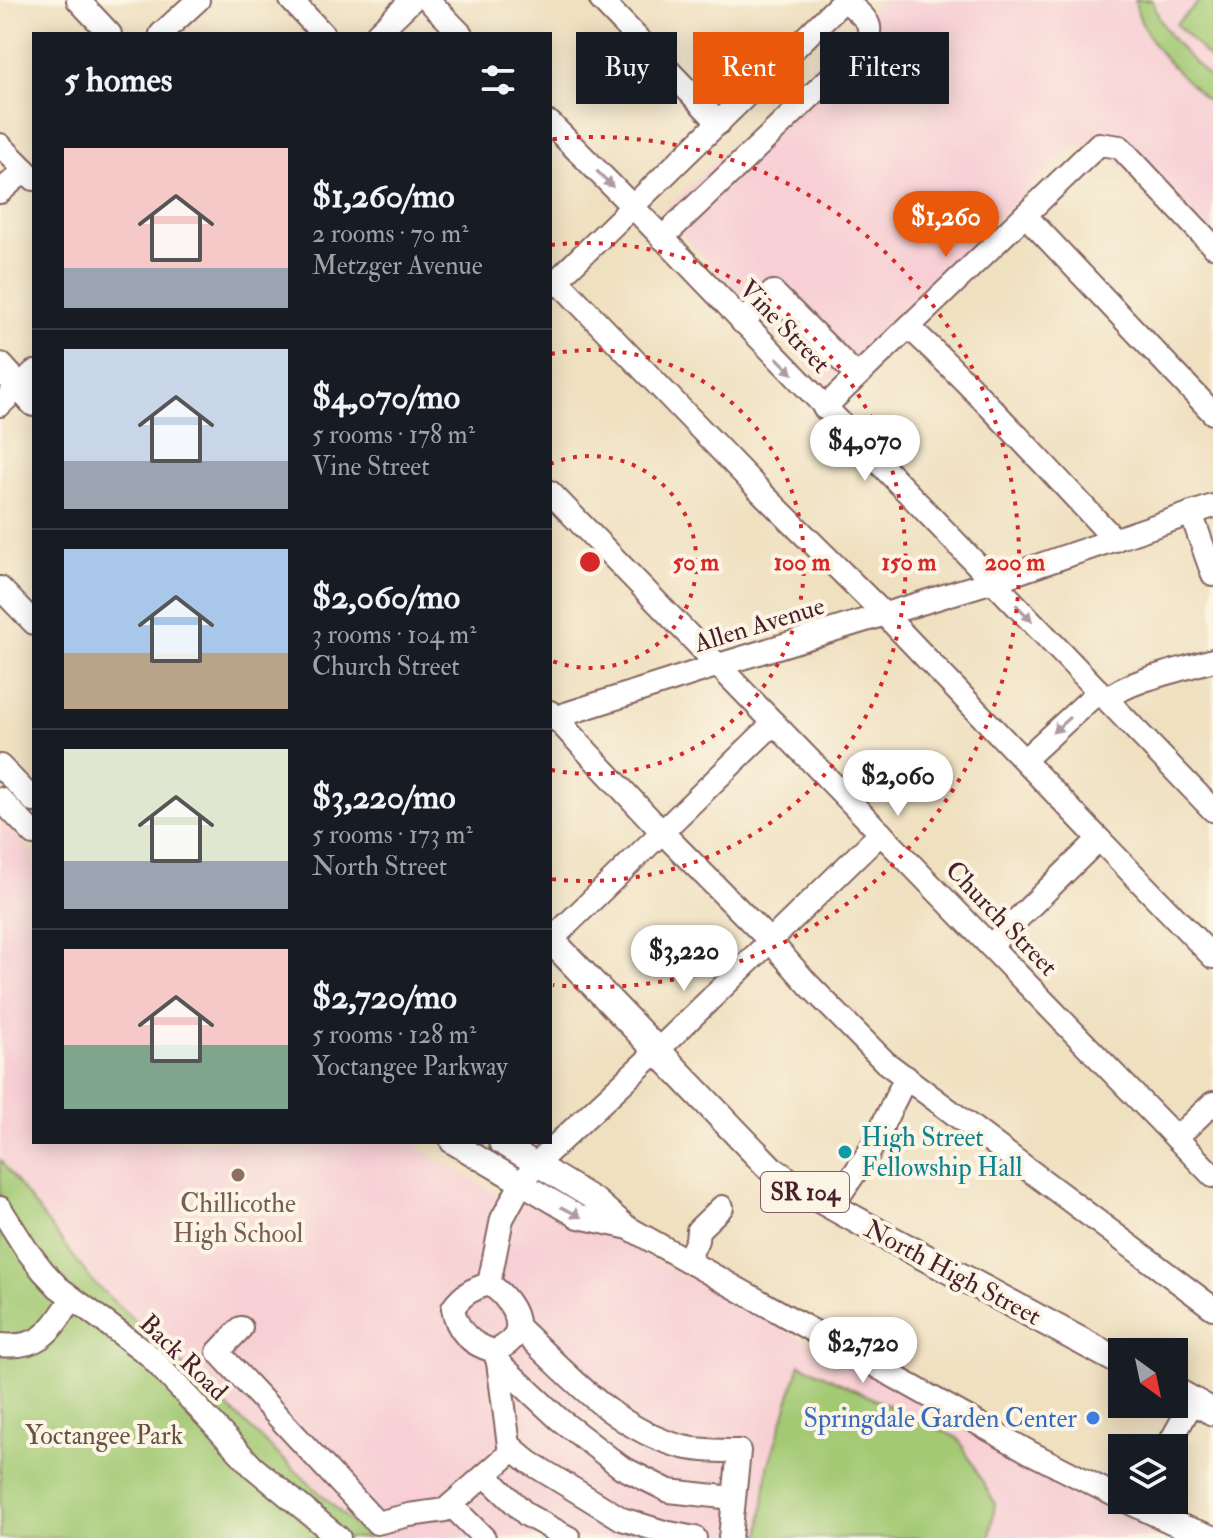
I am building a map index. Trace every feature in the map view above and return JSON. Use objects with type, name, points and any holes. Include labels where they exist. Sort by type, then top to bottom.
[{"type":"main road","points":[[0,366],[22,391]]},
{"type":"main road","name":"North High Street","points":[[552,942],[771,1169],[797,1187],[1108,1355]]},
{"type":"street","points":[[78,0],[108,32]]},
{"type":"street","points":[[163,32],[198,0]]},
{"type":"street","points":[[291,0],[321,32]]},
{"type":"street","points":[[379,32],[412,0]]},
{"type":"street","points":[[428,0],[459,32]]},
{"type":"street","points":[[662,238],[868,40],[870,30],[866,20],[844,0],[633,207],[554,278],[885,615],[1213,957]]},
{"type":"street","points":[[615,4],[719,123]]},
{"type":"street","name":"Vine Street","points":[[552,125],[1212,806]]},
{"type":"street","points":[[824,408],[1099,144],[1120,147],[1213,246]]},
{"type":"street","points":[[0,145],[29,174],[0,192]]},
{"type":"street","points":[[1025,215],[1213,413]]},
{"type":"street","points":[[742,322],[773,292],[857,376]]},
{"type":"street","points":[[909,327],[1015,432],[1115,540]]},
{"type":"street","name":"Church Street","points":[[552,494],[1213,1176]]},
{"type":"street","name":"Allen Avenue","points":[[552,716],[993,581],[1213,506]]},
{"type":"street","points":[[1191,513],[1213,575]]},
{"type":"street","points":[[0,588],[32,621]]},
{"type":"street","points":[[1024,760],[1103,695],[1213,660]]},
{"type":"street","points":[[552,716],[885,1062],[1213,1308]]},
{"type":"street","points":[[552,938],[774,723]]},
{"type":"street","points":[[0,766],[32,794],[5,804],[32,832]]},
{"type":"street","points":[[489,1284],[502,1219],[521,1184],[537,1163],[881,833]]},
{"type":"street","points":[[990,946],[1099,839]]},
{"type":"street","points":[[835,1208],[841,1193],[870,1151],[906,1077]]},
{"type":"street","points":[[1176,1138],[1213,1103]]},
{"type":"street","points":[[456,1144],[579,1217],[627,1227]]},
{"type":"street","points":[[504,1144],[597,1201],[627,1227],[1031,1453],[1108,1490]]},
{"type":"street","points":[[688,1260],[698,1230],[722,1207]]},
{"type":"street","name":"Back Road","points":[[0,1208],[43,1271],[72,1299],[149,1355],[253,1467],[339,1538]]},
{"type":"street","points":[[730,1538],[739,1451],[682,1447],[637,1429],[600,1403],[518,1327],[512,1309],[499,1291],[489,1284],[462,1295],[453,1308],[463,1332],[477,1346],[496,1357],[559,1419],[621,1467],[669,1491],[733,1498]]},
{"type":"street","points":[[0,1345],[15,1347],[39,1339],[72,1299]]},
{"type":"street","points":[[241,1328],[218,1352],[377,1523],[445,1510],[510,1453],[496,1357],[518,1327]]},
{"type":"street","points":[[1175,1434],[1193,1401]]},
{"type":"street","points":[[509,1445],[529,1462],[622,1519],[695,1538]]},
{"type":"street","points":[[485,1475],[527,1515],[557,1535]]},
{"type":"street","points":[[451,1505],[484,1538]]},
{"type":"street","points":[[1155,1514],[1213,1537]]},
{"type":"shaded area","points":[[881,0],[1213,0],[1213,262],[1109,154],[1074,144],[827,385],[661,214],[774,104],[804,104],[804,75],[820,59],[820,104],[949,104],[949,32],[848,32]]},
{"type":"shaded area","name":"Chillicothe High School","points":[[0,821],[32,852],[32,1144],[414,1144],[490,1190],[624,1244],[1108,1501],[1108,1514],[1137,1514],[1191,1538],[368,1538],[93,1282],[0,1160]]},
{"type":"green space","points":[[1135,0],[1153,0],[1169,34],[1213,81],[1213,106],[1154,45],[1139,16]]},
{"type":"green space","points":[[1201,0],[1213,0],[1213,62],[1176,24]]},
{"type":"green space","name":"Yoctangee Park","points":[[0,1160],[93,1282],[368,1538],[0,1538]]},
{"type":"green space","points":[[800,1364],[958,1438],[995,1504],[990,1538],[760,1538],[768,1467]]},
{"type":"place","name":"High Street Fellowship Hall","points":[[845,1152]]},
{"type":"place","name":"Chillicothe High School","points":[[238,1175]]},
{"type":"place","name":"Springdale Garden Center","points":[[1093,1418]]}]
